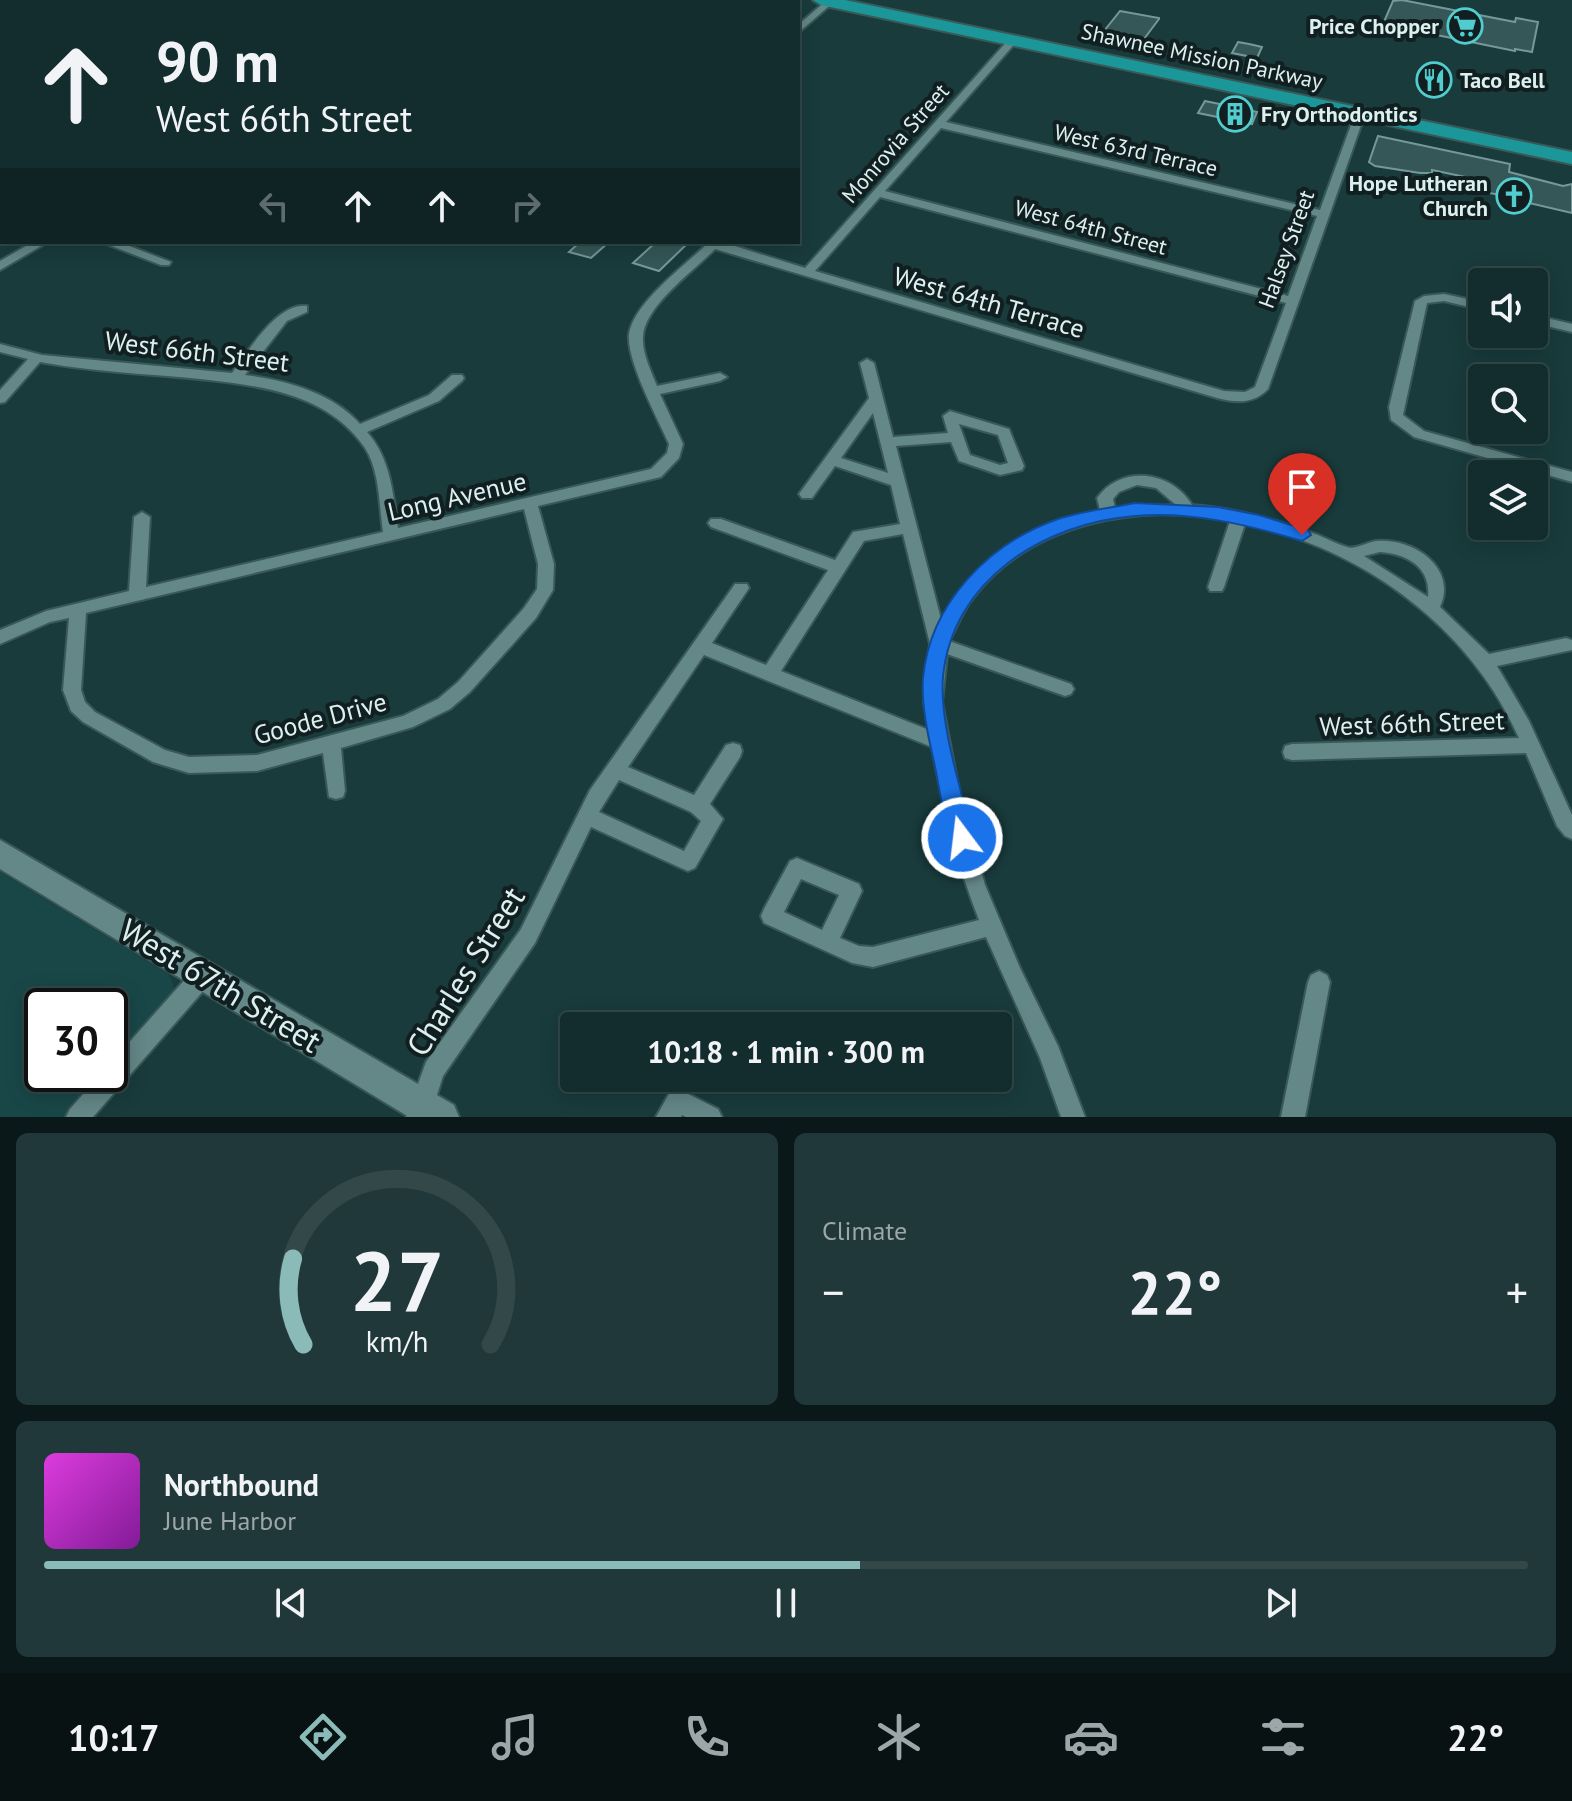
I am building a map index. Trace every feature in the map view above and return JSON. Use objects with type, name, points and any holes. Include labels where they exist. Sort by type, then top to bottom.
[{"type":"highway","name":"Shawnee Mission Parkway","points":[[878,0],[1572,141]]},
{"type":"highway","name":"Shawnee Mission Parkway","points":[[828,1],[1572,158]]},
{"type":"highway","points":[[1360,114],[1375,110],[1450,117]]},
{"type":"street","points":[[800,28],[828,1]]},
{"type":"street","name":"Monrovia Street","points":[[807,273],[1013,40]]},
{"type":"street","name":"Halsey Street","points":[[1252,397],[1261,389],[1360,114]]},
{"type":"street","name":"West 63rd Terrace","points":[[939,124],[1324,214]]},
{"type":"street","name":"West 64th Street","points":[[878,193],[1294,301]]},
{"type":"street","points":[[0,266],[38,244]]},
{"type":"street","points":[[113,244],[165,262]]},
{"type":"street","name":"West 64th Terrace","points":[[715,244],[1231,398],[1252,397]]},
{"type":"street","name":"Long Avenue","points":[[0,637],[24,625],[78,609],[642,478],[666,466],[674,455],[676,444],[636,345],[636,332],[645,313],[715,244]]},
{"type":"street","points":[[1468,303],[1444,297],[1429,297],[1421,301],[1396,417],[1406,428],[1419,434],[1572,477]]},
{"type":"street","points":[[234,379],[282,318],[302,309]]},
{"type":"street","points":[[1548,322],[1572,328]]},
{"type":"street","name":"West 66th Street","points":[[0,348],[37,357],[283,386],[318,398],[337,408],[360,430],[376,455],[391,536]]},
{"type":"street","points":[[0,399],[37,357]]},
{"type":"street","points":[[867,363],[939,644],[933,702],[939,742],[975,885],[1050,1054],[1073,1117]]},
{"type":"street","points":[[654,391],[720,377]]},
{"type":"street","points":[[360,430],[434,398],[457,378]]},
{"type":"street","points":[[807,494],[876,398]]},
{"type":"street","points":[[950,416],[1004,432],[1017,466],[1000,470],[964,458],[956,437],[950,416]]},
{"type":"street","points":[[886,442],[956,437]]},
{"type":"street","points":[[832,460],[895,481]]},
{"type":"street","points":[[1108,514],[1105,498],[1112,487],[1129,480],[1145,480],[1168,487],[1182,498],[1187,511]]},
{"type":"street","name":"Goode Drive","points":[[78,609],[72,690],[77,706],[89,717],[160,756],[189,765],[257,763],[407,722],[444,704],[464,687],[530,613],[545,590],[548,575],[530,504]]},
{"type":"street","name":"West 66th Street","points":[[939,644],[949,618],[977,580],[1001,558],[1036,535],[1064,524],[1135,510],[1187,511],[1239,517],[1284,528],[1388,577],[1468,642],[1511,698],[1564,820],[1572,830]]},
{"type":"street","points":[[137,595],[142,517]]},
{"type":"street","points":[[1216,587],[1239,517]]},
{"type":"street","points":[[716,523],[836,567]]},
{"type":"street","points":[[769,674],[859,536],[908,528]]},
{"type":"street","points":[[1350,557],[1365,549],[1381,546],[1419,558],[1432,569],[1440,583],[1439,598],[1431,609]]},
{"type":"street","name":"Charles Street","points":[[428,1113],[434,1070],[528,936],[587,816],[615,770],[741,588]]},
{"type":"street","points":[[939,644],[1065,689]]},
{"type":"street","points":[[1484,662],[1566,645]]},
{"type":"street","points":[[701,646],[939,742]]},
{"type":"street","points":[[331,744],[336,791]]},
{"type":"street","name":"West 66th Street","points":[[1292,752],[1532,745]]},
{"type":"street","points":[[698,806],[733,751]]},
{"type":"street","points":[[587,816],[688,862],[713,819],[698,806],[615,770]]},
{"type":"street","name":"West 67th Street","points":[[0,853],[204,974],[428,1113]]},
{"type":"street","points":[[827,943],[859,956],[873,957],[992,926]]},
{"type":"street","points":[[78,1117],[204,974]]},
{"type":"street","points":[[1293,1117],[1319,982]]},
{"type":"street","points":[[668,1117],[678,1100],[710,1117]]},
{"type":"shaded area","points":[[0,872],[168,974],[174,992],[128,1045],[128,988],[24,988],[24,1092],[88,1092],[66,1117],[0,1117]]},
{"type":"building","name":"Price Chopper","points":[[1402,0],[1515,22],[1516,18],[1538,22],[1532,52],[1383,24],[1393,1]]},
{"type":"building","points":[[1120,11],[1159,19],[1144,39],[1104,31]]},
{"type":"building","points":[[1238,42],[1262,47],[1257,58],[1232,53]]},
{"type":"building","points":[[1205,101],[1257,112],[1252,124],[1198,113]]},
{"type":"building","name":"Hope Lutheran Church","points":[[1378,136],[1510,164],[1509,172],[1563,186],[1572,184],[1572,213],[1529,203],[1529,200],[1478,191],[1480,180],[1432,170],[1432,173],[1420,173],[1375,166],[1369,162]]},
{"type":"building","points":[[578,244],[607,244],[591,258],[569,252]]},
{"type":"building","points":[[654,244],[687,244],[659,271],[633,263]]},
{"type":"place","name":"Price Chopper","points":[[1465,26]]},
{"type":"place","name":"Taco Bell","points":[[1434,80]]},
{"type":"place","name":"Fry Orthodontics","points":[[1235,114]]},
{"type":"place","name":"Hope Lutheran Church","points":[[1514,196]]},
{"type":"route","points":[[962,838],[939,742],[933,680],[939,644],[949,618],[993,564],[1036,535],[1064,524],[1135,510],[1218,513],[1259,521],[1302,535]]}]
